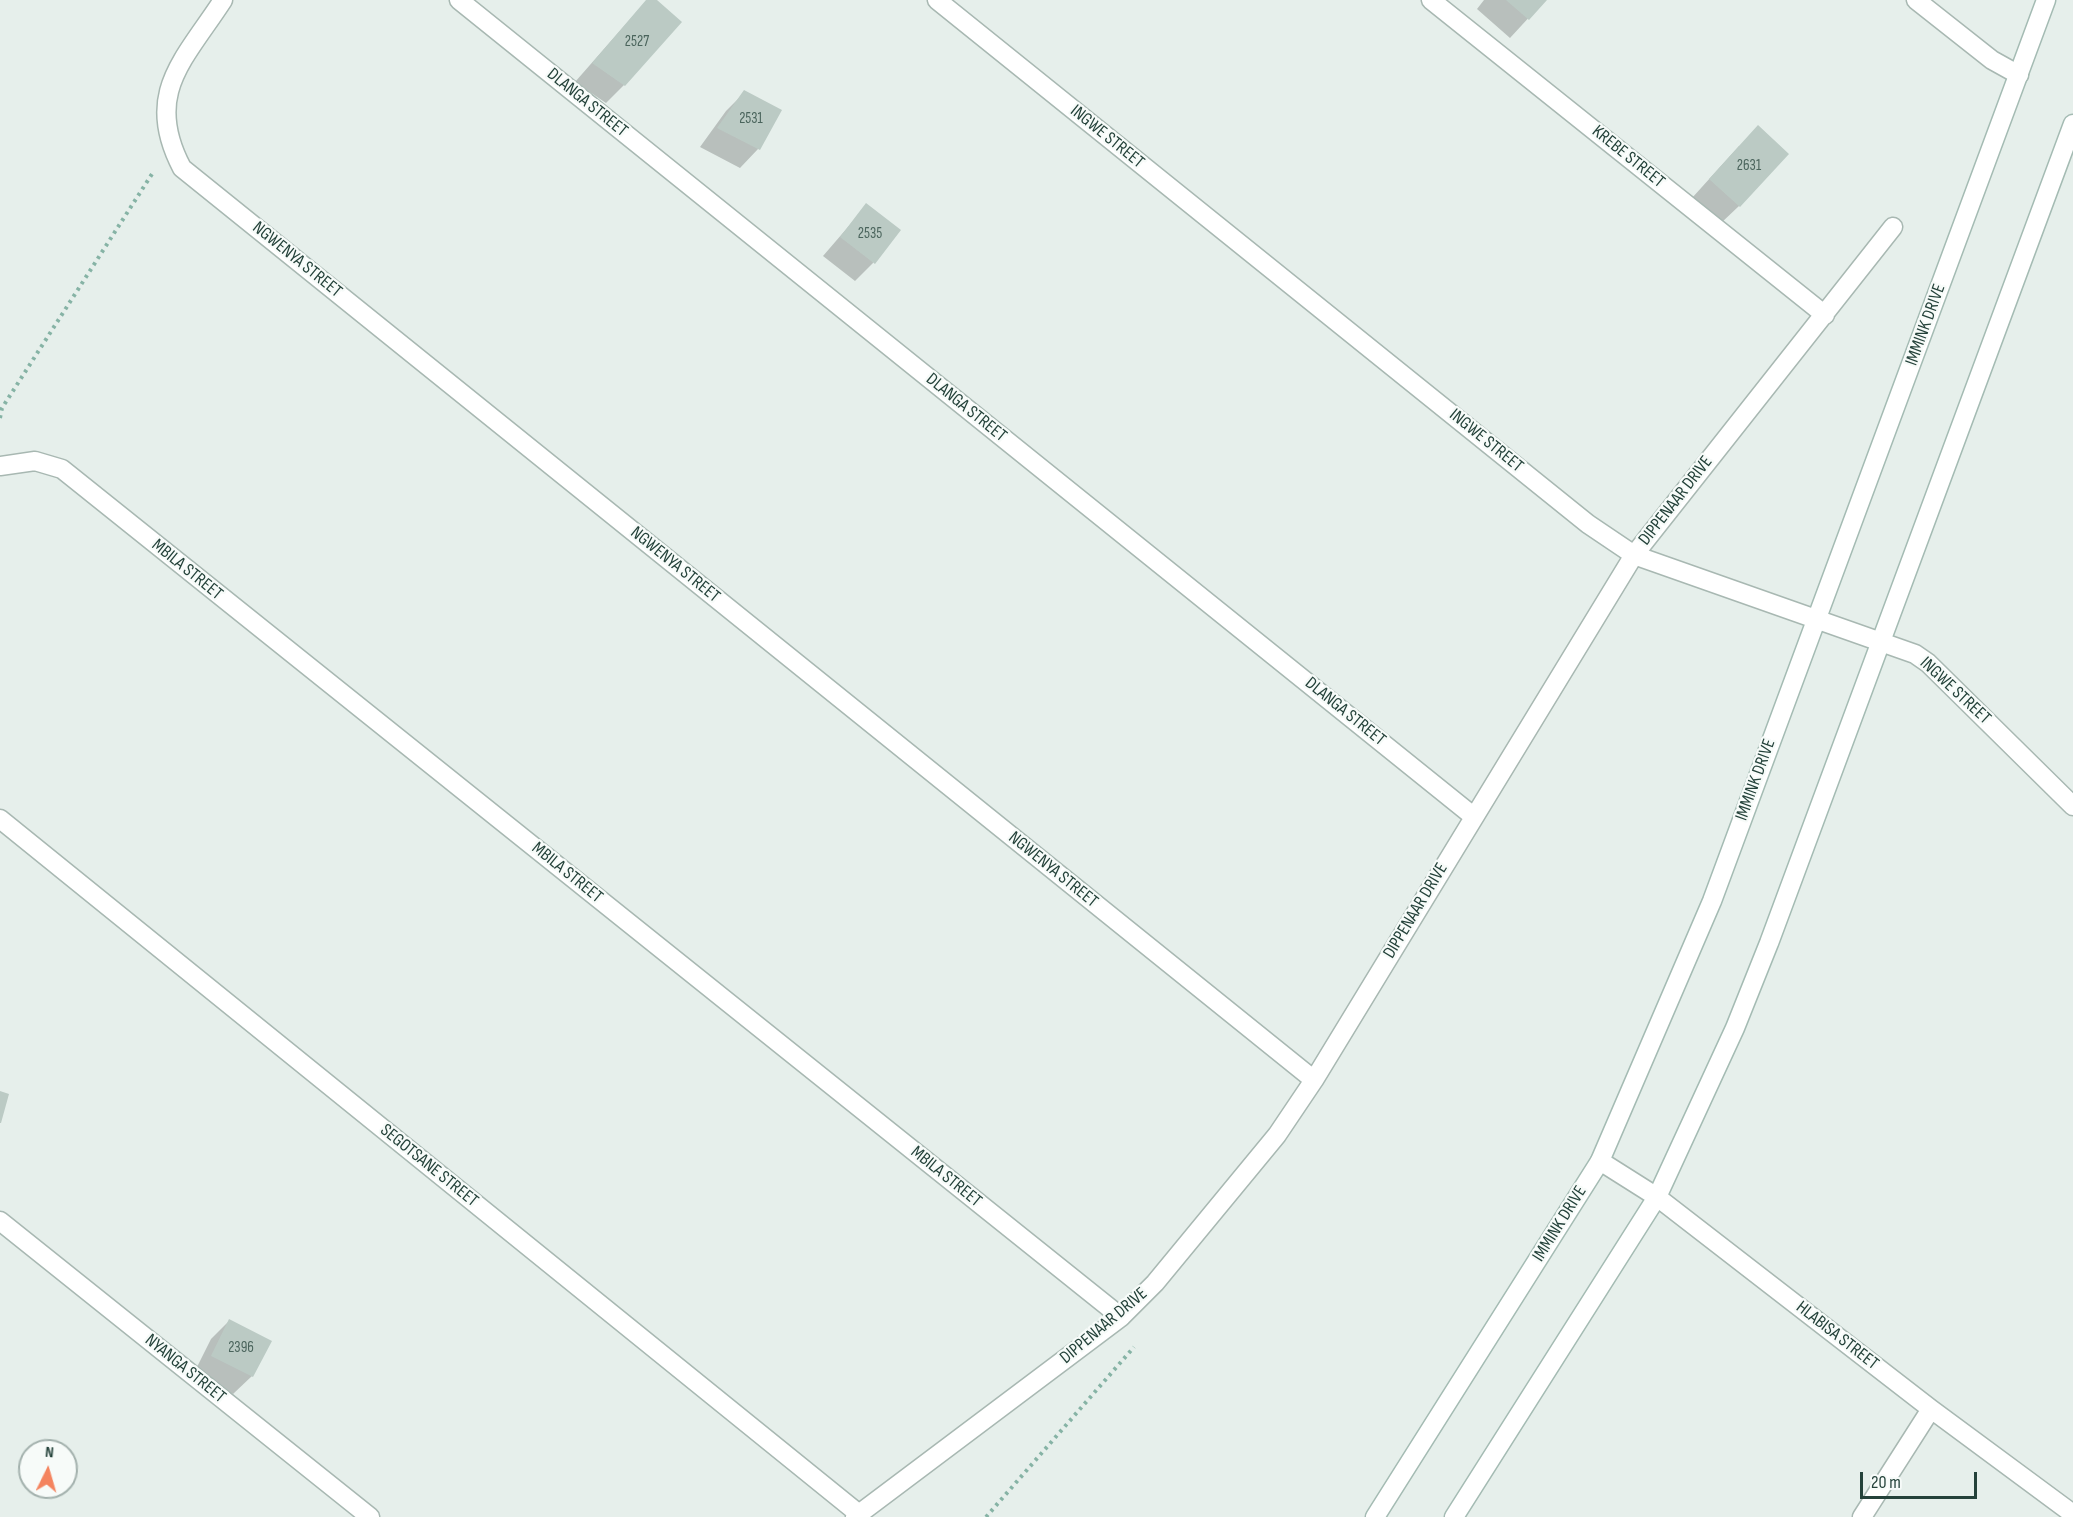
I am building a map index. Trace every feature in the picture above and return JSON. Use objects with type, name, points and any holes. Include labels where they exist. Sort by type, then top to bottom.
[{"type":"street","name":"NGWENYA STREET","points":[[223,0],[171,79],[165,103],[171,146],[182,168],[1314,1080]]},
{"type":"street","name":"DLANGA STREET","points":[[459,0],[1473,816]]},
{"type":"street","name":"INGWE STREET","points":[[937,0],[1588,524],[1634,555],[1915,654],[1928,663],[2073,806]]},
{"type":"street","name":"KREBE STREET","points":[[1431,0],[1825,315]]},
{"type":"street","points":[[1916,0],[1992,60],[2019,75]]},
{"type":"street","name":"IMMINK DRIVE","points":[[1376,1517],[1600,1161],[1712,901],[2046,0]]},
{"type":"street","points":[[1454,1517],[1657,1197],[1735,1028],[1769,943],[2073,124]]},
{"type":"street","name":"DIPPENAAR DRIVE","points":[[857,1516],[1121,1317],[1155,1283],[1262,1152],[1314,1080],[1634,555],[1893,227]]},
{"type":"street","name":"MBILA STREET","points":[[0,466],[35,461],[62,469],[1121,1317]]},
{"type":"street","name":"SEGOTSANE STREET","points":[[0,819],[857,1516]]},
{"type":"street","name":"HLABISA STREET","points":[[1600,1161],[1657,1197],[1931,1409],[2073,1514]]},
{"type":"street","name":"NYANGA STREET","points":[[0,1221],[370,1517]]},
{"type":"street","points":[[1862,1517],[1931,1409]]},
{"type":"path","points":[[0,418],[2,408],[171,146]]},
{"type":"path","points":[[986,1517],[1143,1336],[1121,1317]]},
{"type":"building","points":[[646,0],[657,0],[682,22],[625,86],[592,63]]},
{"type":"building","points":[[1506,0],[1547,0],[1529,20]]},
{"type":"building","points":[[744,90],[782,110],[760,150],[717,128]]},
{"type":"building","points":[[1758,125],[1789,154],[1740,207],[1709,179]]},
{"type":"building","points":[[866,203],[901,230],[875,264],[840,237]]},
{"type":"building","points":[[0,1091],[9,1094],[1,1123],[0,1123]]},
{"type":"building","points":[[229,1319],[272,1341],[253,1377],[211,1356]]}]
